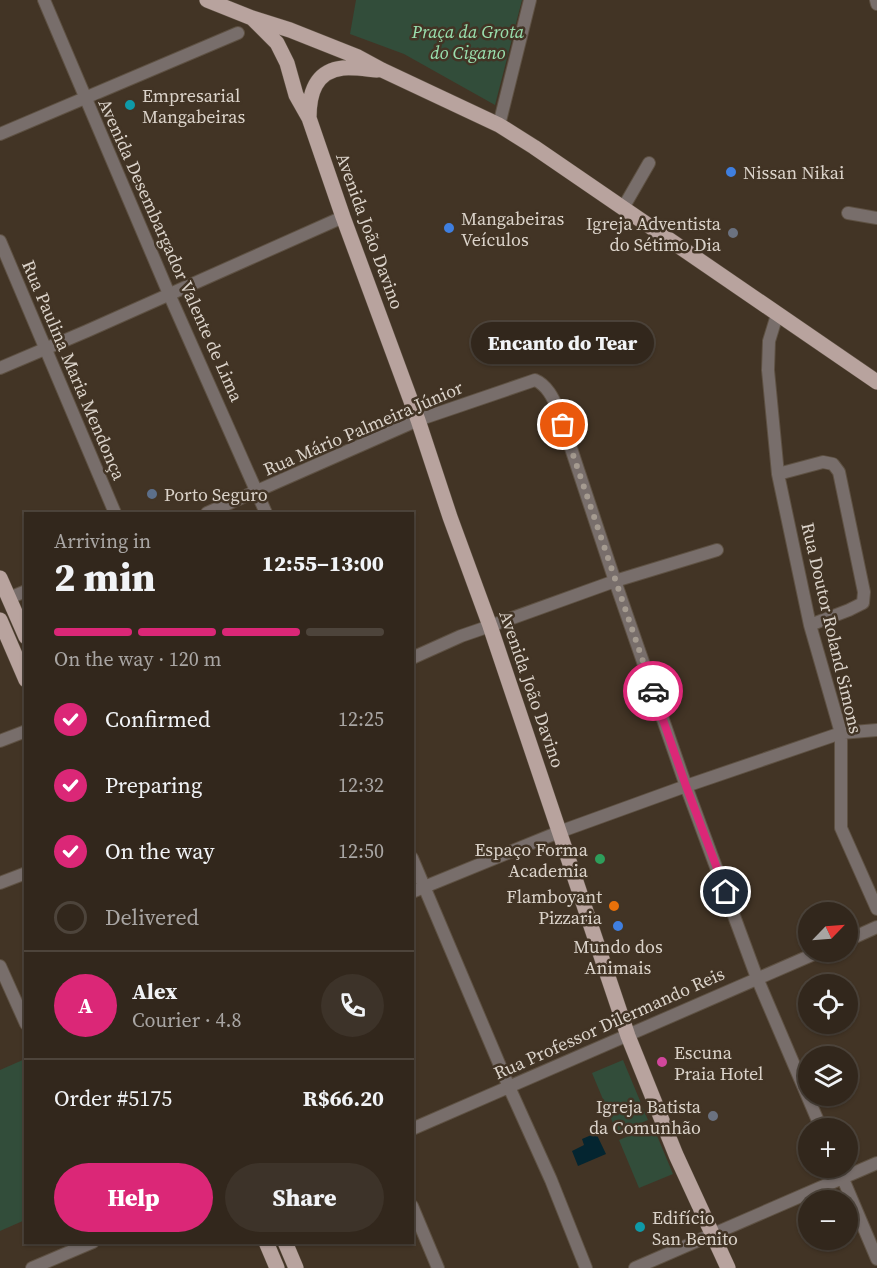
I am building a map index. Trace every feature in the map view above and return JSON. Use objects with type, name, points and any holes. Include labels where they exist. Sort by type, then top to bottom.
[{"type":"main road","points":[[207,0],[358,57],[499,125],[877,382]]},
{"type":"main road","name":"Avenida João Davino","points":[[252,18],[277,43],[287,63],[296,94],[309,118],[490,626],[628,1036],[676,1155],[728,1268]]},
{"type":"main road","name":"Avenida João Davino","points":[[309,118],[310,97],[321,77],[341,68],[382,70]]},
{"type":"main road","points":[[0,578],[24,632]]},
{"type":"main road","points":[[0,620],[24,675]]},
{"type":"main road","points":[[267,1244],[277,1268]]},
{"type":"main road","points":[[286,1244],[296,1268]]},
{"type":"street","name":"Avenida Desembargador Valente de Lima","points":[[44,0],[169,294],[266,512]]},
{"type":"street","points":[[499,125],[530,0]]},
{"type":"street","points":[[0,134],[238,33]]},
{"type":"street","points":[[623,208],[649,163]]},
{"type":"street","points":[[848,213],[877,218]]},
{"type":"street","points":[[0,368],[343,218]]},
{"type":"street","name":"Rua Paulina Maria Mendonça","points":[[0,241],[115,512]]},
{"type":"street","name":"Rua Doutor Roland Simons","points":[[777,315],[769,341],[768,370],[778,474],[810,625],[841,734],[841,828],[877,909]]},
{"type":"street","name":"Rua Mário Palmeira Júnior","points":[[209,512],[418,420],[535,380],[542,383],[558,409],[615,581]]},
{"type":"street","points":[[778,474],[823,462],[833,464],[839,472],[864,592],[863,603],[810,625]]},
{"type":"street","points":[[414,657],[460,636],[615,581],[717,550]]},
{"type":"street","points":[[615,581],[686,786],[758,978],[818,1118]]},
{"type":"street","points":[[9,598],[24,592]]},
{"type":"street","points":[[414,891],[560,832],[686,786],[841,734],[877,730]]},
{"type":"street","points":[[0,741],[24,732]]},
{"type":"street","points":[[414,862],[551,1180],[586,1268]]},
{"type":"street","points":[[0,883],[24,874]]},
{"type":"street","points":[[858,936],[877,927]]},
{"type":"street","name":"Rua Professor Dilermando Reis","points":[[414,1128],[798,961]]},
{"type":"street","points":[[0,966],[24,1020]]},
{"type":"street","points":[[858,1168],[877,1163]]},
{"type":"street","points":[[635,1268],[713,1234],[828,1178]]},
{"type":"street","points":[[843,1178],[877,1259]]},
{"type":"street","points":[[414,1211],[438,1268]]},
{"type":"street","points":[[32,1268],[88,1244]]},
{"type":"green space","name":"Praça da Grota do Cigano","points":[[356,0],[522,0],[495,105],[404,54],[350,34]]},
{"type":"green space","points":[[24,1059],[24,1220],[0,1231],[0,1070]]},
{"type":"green space","points":[[623,1060],[648,1120],[617,1133],[592,1073]]},
{"type":"green space","points":[[653,1126],[673,1174],[639,1188],[619,1140]]},
{"type":"water","points":[[596,1133],[606,1154],[578,1166],[572,1151],[584,1145],[582,1139]]},
{"type":"way so far","points":[[563,425],[653,691]]},
{"type":"place","name":"Empresarial Mangabeiras","points":[[130,105]]},
{"type":"place","name":"Nissan Nikai","points":[[731,172]]},
{"type":"place","name":"Mangabeiras Veículos","points":[[449,228]]},
{"type":"place","name":"Igreja Adventista do Sétimo Dia","points":[[733,233]]},
{"type":"place","name":"Encanto do Tear","points":[[563,425]]},
{"type":"place","name":"Porto Seguro","points":[[152,494]]},
{"type":"place","name":"Espaço Forma Academia","points":[[600,859]]},
{"type":"place","name":"Flamboyant Pizzaria","points":[[614,906]]},
{"type":"place","name":"Mundo dos Animais","points":[[618,926]]},
{"type":"place","name":"Escuna Praia Hotel","points":[[662,1062]]},
{"type":"place","name":"Igreja Batista da Comunhão","points":[[713,1116]]},
{"type":"place","name":"Edifício San Benito","points":[[640,1227]]},
{"type":"route","points":[[653,691],[726,892]]}]
